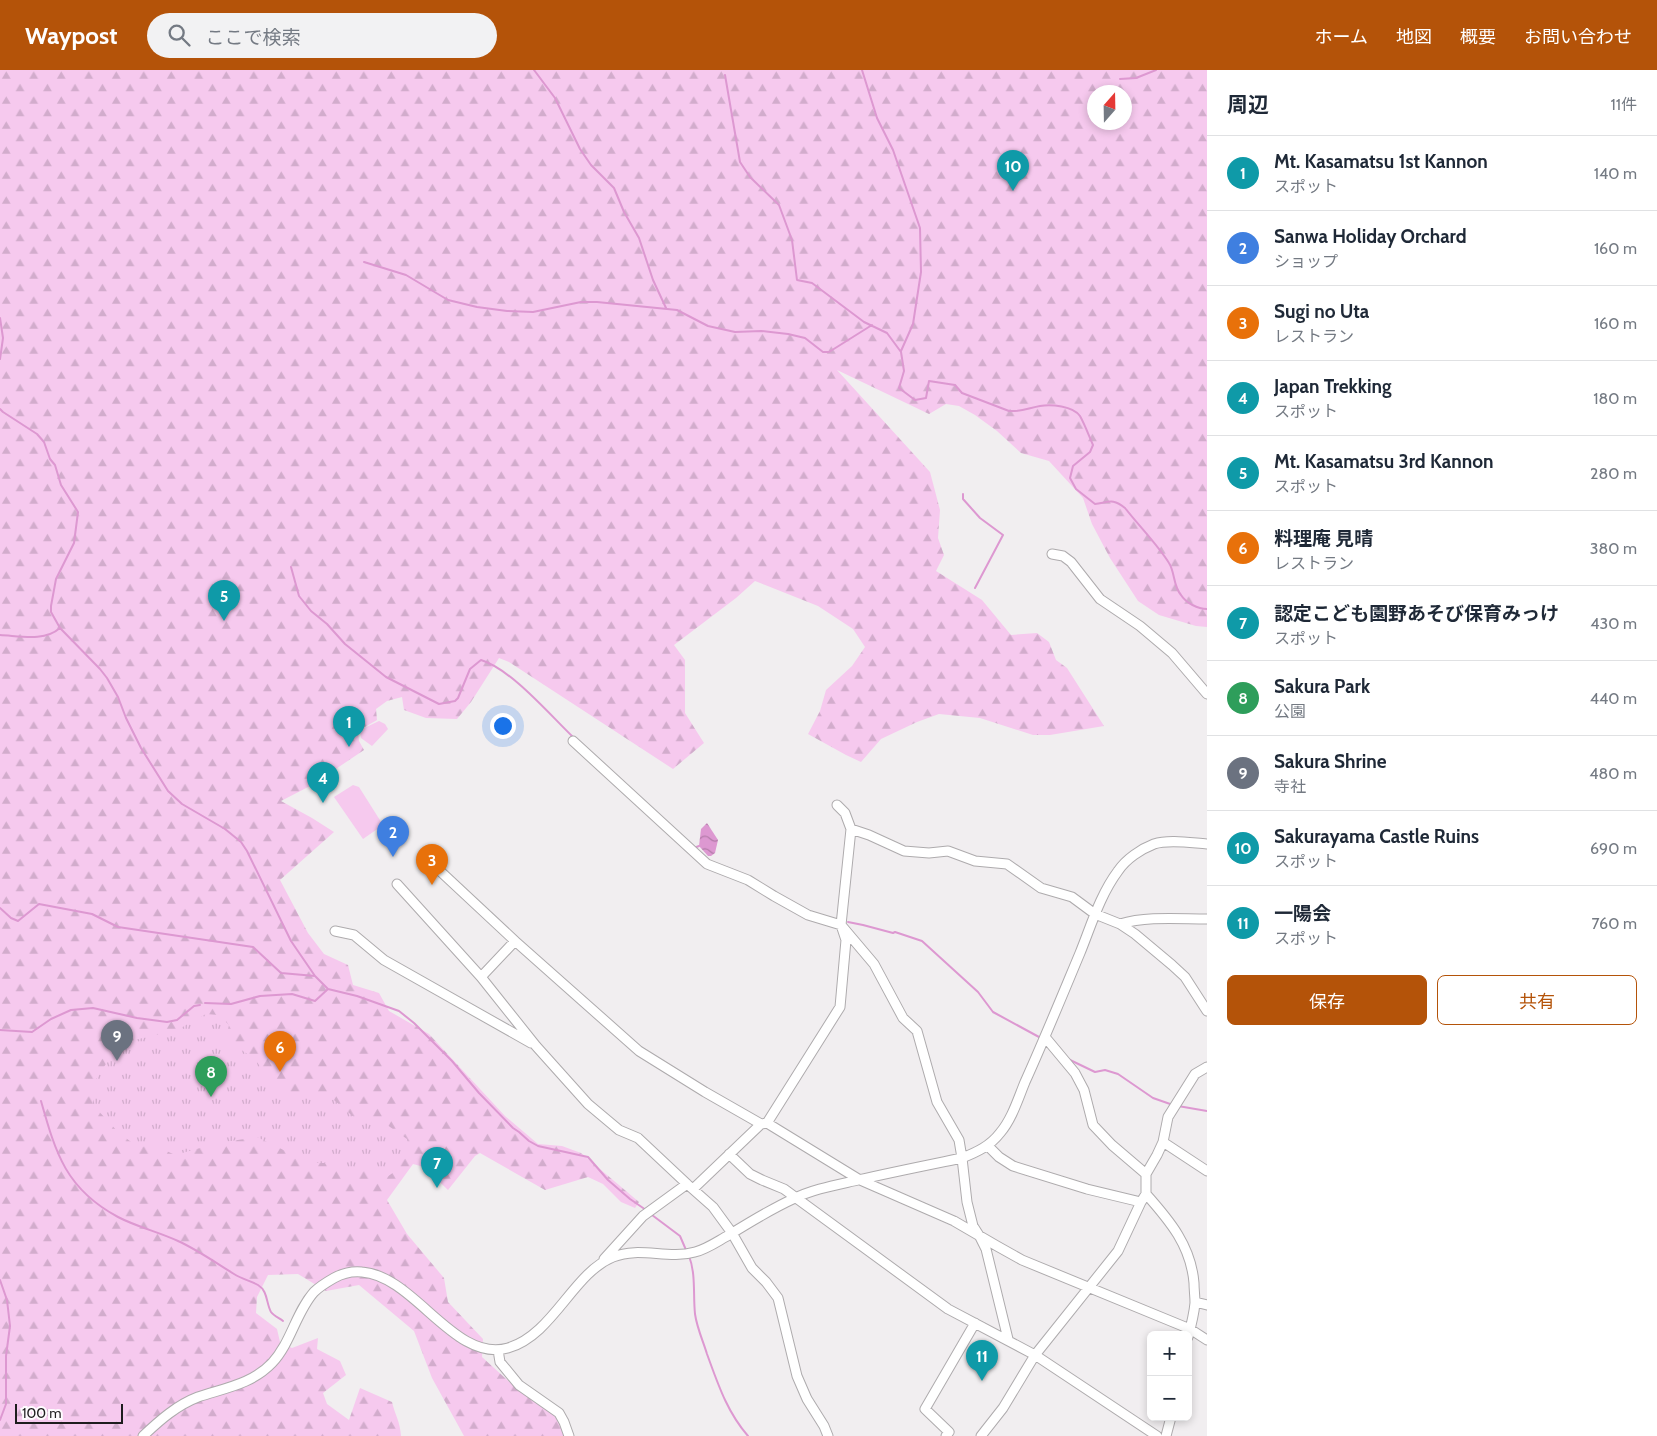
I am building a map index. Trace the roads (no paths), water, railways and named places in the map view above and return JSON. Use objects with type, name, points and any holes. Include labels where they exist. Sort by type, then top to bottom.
[{"type":"street","points":[[1052,554],[1063,556],[1071,562],[1100,599],[1140,626],[1172,653],[1207,694]]},
{"type":"street","points":[[573,741],[707,864],[748,880],[808,915],[842,925],[874,964],[903,1018],[917,1030],[937,1102],[959,1140],[967,1202],[973,1226],[986,1248],[1008,1339]]},
{"type":"street","points":[[144,1436],[182,1404],[238,1385],[257,1376],[281,1352],[314,1293],[325,1283],[349,1272],[375,1274],[390,1281],[402,1288],[456,1334],[469,1342],[488,1349],[498,1350],[511,1347],[528,1338],[543,1326],[590,1273],[650,1212],[690,1187],[764,1124],[840,1006],[846,940],[842,925],[851,829],[845,813],[837,805]]},
{"type":"street","points":[[851,829],[904,851],[929,853],[948,851],[975,861],[1007,864],[1041,888],[1072,896],[1096,914],[1120,924],[1142,940],[1185,977],[1207,1011]]},
{"type":"street","points":[[601,1263],[613,1257],[631,1252],[693,1253],[709,1247],[774,1208],[795,1198],[820,1189],[962,1158],[988,1146],[1001,1132],[1012,1113],[1106,891],[1118,870],[1133,856],[1155,844],[1185,842],[1207,844]]},
{"type":"street","points":[[425,857],[515,941],[639,1051],[705,1092],[860,1180],[954,1221],[1022,1260],[1080,1285],[1091,1287],[1185,1331]]},
{"type":"street","points":[[397,884],[481,977],[536,1046],[588,1104],[619,1130],[638,1138],[713,1207],[752,1268],[778,1298],[797,1376],[807,1399],[828,1436]]},
{"type":"street","points":[[1120,924],[1131,921],[1164,919],[1207,920]]},
{"type":"street","points":[[335,931],[354,935],[384,960],[536,1046]]},
{"type":"street","points":[[481,977],[515,941]]},
{"type":"street","points":[[1045,1037],[1075,1073],[1084,1090],[1093,1126],[1146,1174]]},
{"type":"street","points":[[981,1436],[1003,1408],[1035,1355],[1118,1251],[1146,1194],[1146,1174],[1158,1155],[1172,1109],[1195,1074],[1207,1066]]},
{"type":"street","points":[[1162,1142],[1207,1170]]},
{"type":"street","points":[[988,1146],[999,1157],[1013,1166],[1087,1189],[1141,1202]]},
{"type":"street","points":[[729,1154],[750,1174],[784,1190],[948,1309],[1008,1339],[1035,1355],[1156,1436]]},
{"type":"street","points":[[1146,1194],[1169,1221],[1183,1242],[1192,1268],[1195,1302],[1189,1331]]},
{"type":"street","points":[[1195,1302],[1207,1305]]},
{"type":"street","points":[[946,1436],[949,1432],[925,1409],[975,1323]]},
{"type":"street","points":[[1192,1334],[1207,1340]]},
{"type":"street","points":[[498,1350],[500,1362],[519,1385],[558,1413],[564,1422],[569,1436]]},
{"type":"street","points":[[1166,1436],[1170,1421]]},
{"type":"water","points":[[707,823],[718,840],[715,853],[711,856],[708,856],[699,846],[701,829]]},
{"type":"waterway","points":[[534,70],[555,98],[580,149],[591,165],[614,188],[624,212],[639,238],[653,280],[666,308]]},
{"type":"waterway","points":[[862,70],[877,118],[893,150],[920,228],[921,272],[913,324],[901,351]]},
{"type":"waterway","points":[[1120,79],[1136,78],[1156,70]]},
{"type":"waterway","points":[[725,75],[740,162],[750,177],[779,205],[792,240],[797,280],[812,283],[864,322],[887,333],[901,352],[904,371],[899,388],[915,400],[926,398],[929,381],[955,385],[962,393],[1009,411],[1050,405],[1062,406],[1077,413],[1082,419],[1093,445],[1090,452],[1073,466],[1070,478],[1076,489],[1095,504],[1114,502],[1125,508],[1169,563],[1178,591],[1183,598],[1192,605],[1207,609]]},
{"type":"waterway","points":[[364,262],[406,275],[448,300],[477,307],[533,312],[581,302],[597,302],[677,310],[708,326],[735,332],[761,331],[805,338],[823,352],[829,352],[872,325]]},
{"type":"waterway","points":[[0,318],[3,338],[0,359]]},
{"type":"waterway","points":[[0,409],[37,434],[44,442],[50,459],[55,465],[61,485],[78,512],[74,543],[56,579],[51,612],[60,628],[107,678],[118,697],[141,748],[168,791],[182,804],[225,829],[241,842],[291,941],[315,976],[328,989],[357,996],[399,1011],[414,1023],[452,1061],[479,1093],[513,1128],[529,1141],[538,1146],[588,1157],[608,1180],[646,1210]]},
{"type":"waterway","points":[[963,494],[963,499],[980,518],[1003,535],[975,588]]},
{"type":"waterway","points":[[291,567],[299,596],[311,611],[327,624],[345,644],[386,677],[439,704],[455,701],[458,698],[470,669],[481,660],[493,665],[517,683],[542,705],[573,737]]},
{"type":"waterway","points":[[0,635],[39,637],[60,628]]},
{"type":"waterway","points":[[694,848],[699,846]]},
{"type":"waterway","points":[[0,908],[11,918],[18,921],[39,904],[92,914],[118,927],[253,947],[281,973],[315,976]]},
{"type":"waterway","points":[[848,922],[895,932],[922,941],[978,992],[993,1012],[1039,1037]]},
{"type":"waterway","points":[[205,1003],[231,1004],[260,996],[292,994],[315,1001],[328,989]]},
{"type":"waterway","points":[[0,1030],[32,1032],[51,1019],[71,1010],[93,1008],[137,1018],[167,1022],[177,1020],[194,1006],[200,1005]]},
{"type":"waterway","points":[[1068,1059],[1095,1072],[1105,1070],[1118,1074],[1153,1098],[1173,1105]]},
{"type":"waterway","points":[[41,1101],[58,1154],[75,1182],[86,1195],[118,1217],[200,1252],[237,1276],[258,1285],[264,1290],[271,1312],[283,1321]]},
{"type":"waterway","points":[[1178,1106],[1207,1111]]},
{"type":"waterway","points":[[652,1215],[680,1236],[686,1250]]},
{"type":"waterway","points":[[689,1256],[693,1277],[695,1314],[700,1334],[724,1397],[734,1417],[748,1436]]},
{"type":"waterway","points":[[0,1280],[7,1300],[10,1326],[6,1356],[6,1404],[0,1420]]},
{"type":"place","name":"Sakurayama Castle Ruins","points":[[1013,191]]},
{"type":"place","name":"Mt. Kasamatsu 3rd Kannon","points":[[224,621]]},
{"type":"place","name":"Mt. Kasamatsu 1st Kannon","points":[[349,747]]},
{"type":"place","name":"Japan Trekking","points":[[323,803]]},
{"type":"place","name":"Sanwa Holiday Orchard","points":[[393,857]]},
{"type":"place","name":"Sugi no Uta","points":[[432,885]]},
{"type":"place","name":"Sakura Shrine","points":[[117,1061]]},
{"type":"place","name":"料理庵 見晴","points":[[280,1072]]},
{"type":"place","name":"Sakura Park","points":[[211,1097]]},
{"type":"place","name":"認定こども園野あそび保育みっけ","points":[[437,1188]]},
{"type":"place","name":"一陽会","points":[[982,1381]]}]
